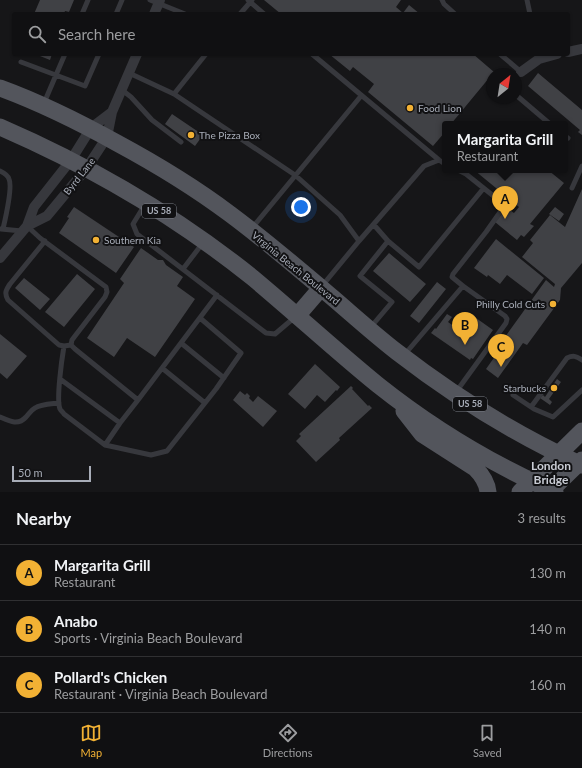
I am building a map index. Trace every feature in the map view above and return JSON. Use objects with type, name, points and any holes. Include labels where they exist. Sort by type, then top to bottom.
[{"type":"main road","name":"Virginia Beach Boulevard","points":[[0,88],[43,105],[91,128],[154,163],[189,185],[229,213],[403,357],[431,378],[504,425],[559,454],[581,463]]},
{"type":"main road","name":"US 58","points":[[0,127],[71,160],[146,203],[204,241],[252,278],[372,380],[412,410],[461,443],[504,468],[526,487],[552,491]]},
{"type":"main road","points":[[297,316],[321,288]]},
{"type":"main road","points":[[393,396],[422,434],[475,468],[480,473],[485,480],[488,492]]},
{"type":"main road","points":[[526,487],[582,431]]},
{"type":"main road","points":[[552,491],[581,463]]},
{"type":"street","points":[[154,12],[156,1]]},
{"type":"street","points":[[570,52],[582,50]]},
{"type":"street","name":"Byrd Lane","points":[[24,229],[47,216],[86,169],[107,137],[112,112],[136,56]]},
{"type":"street","points":[[522,72],[539,56]]},
{"type":"street","name":"Byrd Lane","points":[[0,258],[24,229],[34,207],[71,160],[91,128],[112,112]]},
{"type":"lane","points":[[83,12],[88,0]]},
{"type":"lane","points":[[117,12],[122,0]]},
{"type":"lane","points":[[442,0],[453,12]]},
{"type":"lane","points":[[527,0],[530,12]]},
{"type":"lane","points":[[156,1],[181,12]]},
{"type":"lane","points":[[242,12],[250,1],[262,12]]},
{"type":"lane","points":[[43,105],[64,56]]},
{"type":"lane","points":[[22,62],[85,86],[98,56]]},
{"type":"lane","points":[[174,94],[204,56]]},
{"type":"lane","points":[[314,56],[442,162]]},
{"type":"lane","points":[[502,56],[517,68]]},
{"type":"lane","points":[[129,73],[174,94],[295,175],[340,216],[359,241]]},
{"type":"lane","points":[[122,90],[131,97],[152,120],[181,142]]},
{"type":"lane","points":[[250,230],[361,96]]},
{"type":"lane","points":[[522,100],[546,121]]},
{"type":"lane","points":[[321,288],[359,241],[424,166],[439,160]]},
{"type":"lane","points":[[572,188],[582,166]]},
{"type":"lane","points":[[0,171],[5,173],[10,180],[10,190],[2,229],[24,229],[46,241],[106,287],[107,292],[105,297],[72,340],[71,345]]},
{"type":"lane","points":[[455,394],[506,323],[507,319],[452,277],[503,208],[501,202],[464,173]]},
{"type":"lane","points":[[374,225],[388,241],[419,267],[483,188]]},
{"type":"lane","points":[[146,203],[134,224],[137,234],[266,333],[275,334],[297,316]]},
{"type":"lane","points":[[46,241],[5,292],[8,300],[59,345],[71,345]]},
{"type":"lane","points":[[183,270],[204,241]]},
{"type":"lane","points":[[369,328],[392,302],[360,276],[388,241]]},
{"type":"lane","points":[[403,357],[463,286]]},
{"type":"lane","points":[[106,446],[120,423],[217,296]]},
{"type":"lane","points":[[64,346],[59,403],[64,414],[106,446],[151,456],[167,451],[224,378],[241,353],[200,318]]},
{"type":"lane","points":[[181,343],[224,378]]},
{"type":"lane","points":[[71,345],[138,400]]},
{"type":"lane","points":[[531,407],[566,358],[577,356],[582,360]]},
{"type":"lane","points":[[162,368],[205,402]]},
{"type":"lane","points":[[60,380],[120,423]]},
{"type":"lane","points":[[513,395],[531,407],[553,417],[582,390]]},
{"type":"lane","points":[[0,417],[16,422],[22,421],[36,407],[59,403]]},
{"type":"building","points":[[40,0],[74,0],[69,12],[35,12]]},
{"type":"building","points":[[264,0],[401,0],[396,7],[402,12],[279,12]]},
{"type":"building","points":[[409,5],[418,12],[404,12]]},
{"type":"building","points":[[40,56],[51,56],[50,60]]},
{"type":"building","points":[[331,56],[475,56],[489,68],[486,68],[486,82],[453,121],[442,121],[442,136],[433,146],[368,92],[374,84],[353,67],[350,71]]},
{"type":"building","points":[[538,73],[582,110],[582,135],[578,132],[580,130],[528,86]]},
{"type":"building","points":[[172,114],[203,135],[195,146],[165,124]]},
{"type":"building","points":[[478,173],[552,173],[564,183],[530,224],[534,226],[524,237],[521,235],[517,240],[495,222],[507,208],[514,213],[519,207]]},
{"type":"building","points":[[582,189],[582,263],[561,288],[560,300],[527,345],[523,343],[498,378],[486,369],[503,345],[500,344],[546,280],[554,287],[555,284],[522,257],[533,243],[530,240],[550,215],[565,227]]},
{"type":"building","name":"Southern Kia","points":[[74,207],[134,247],[116,273],[59,233]]},
{"type":"building","points":[[555,207],[564,214],[559,221],[549,214]]},
{"type":"building","points":[[496,239],[544,278],[532,294],[507,275],[500,284],[488,275],[487,277],[474,268]]},
{"type":"building","points":[[141,248],[158,260],[163,260],[166,265],[183,277],[177,286],[195,299],[155,357],[127,338],[114,357],[87,338],[124,283],[120,279]]},
{"type":"building","points":[[389,253],[426,284],[410,302],[373,271]]},
{"type":"building","points":[[77,274],[95,289],[64,327],[45,312]]},
{"type":"building","points":[[24,278],[50,299],[40,310],[15,288]]},
{"type":"building","points":[[437,282],[446,289],[419,323],[410,316]]},
{"type":"building","points":[[469,313],[493,330],[473,359],[471,358],[470,360],[431,333],[435,328],[436,329],[447,314],[452,317],[448,322],[455,327],[459,320],[461,321],[463,318],[465,319]]},
{"type":"building","points":[[0,334],[27,356],[7,379],[0,373]]},
{"type":"building","points":[[315,364],[340,387],[325,402],[317,395],[305,409],[288,394]]},
{"type":"building","name":"Starbucks","points":[[557,379],[561,382],[549,399],[552,402],[550,405],[540,398],[543,395],[545,397]]},
{"type":"building","points":[[351,386],[368,406],[369,405],[372,408],[339,438],[340,440],[316,462],[296,441],[301,436],[299,434]]},
{"type":"building","points":[[240,391],[245,395],[247,393],[253,402],[258,396],[277,411],[263,427],[233,400]]},
{"type":"place","name":"Food Lion","points":[[410,108]]},
{"type":"place","name":"The Pizza Box","points":[[191,135]]},
{"type":"place","name":"Margarita Grill","points":[[505,219]]},
{"type":"place","name":"Southern Kia","points":[[96,240]]},
{"type":"place","name":"Philly Cold Cuts","points":[[553,304]]},
{"type":"place","name":"Anabo","points":[[465,345]]},
{"type":"place","name":"Pollard's Chicken","points":[[501,367]]},
{"type":"place","name":"Starbucks","points":[[554,388]]},
{"type":"district","name":"London Bridge","points":[[551,473]]}]
